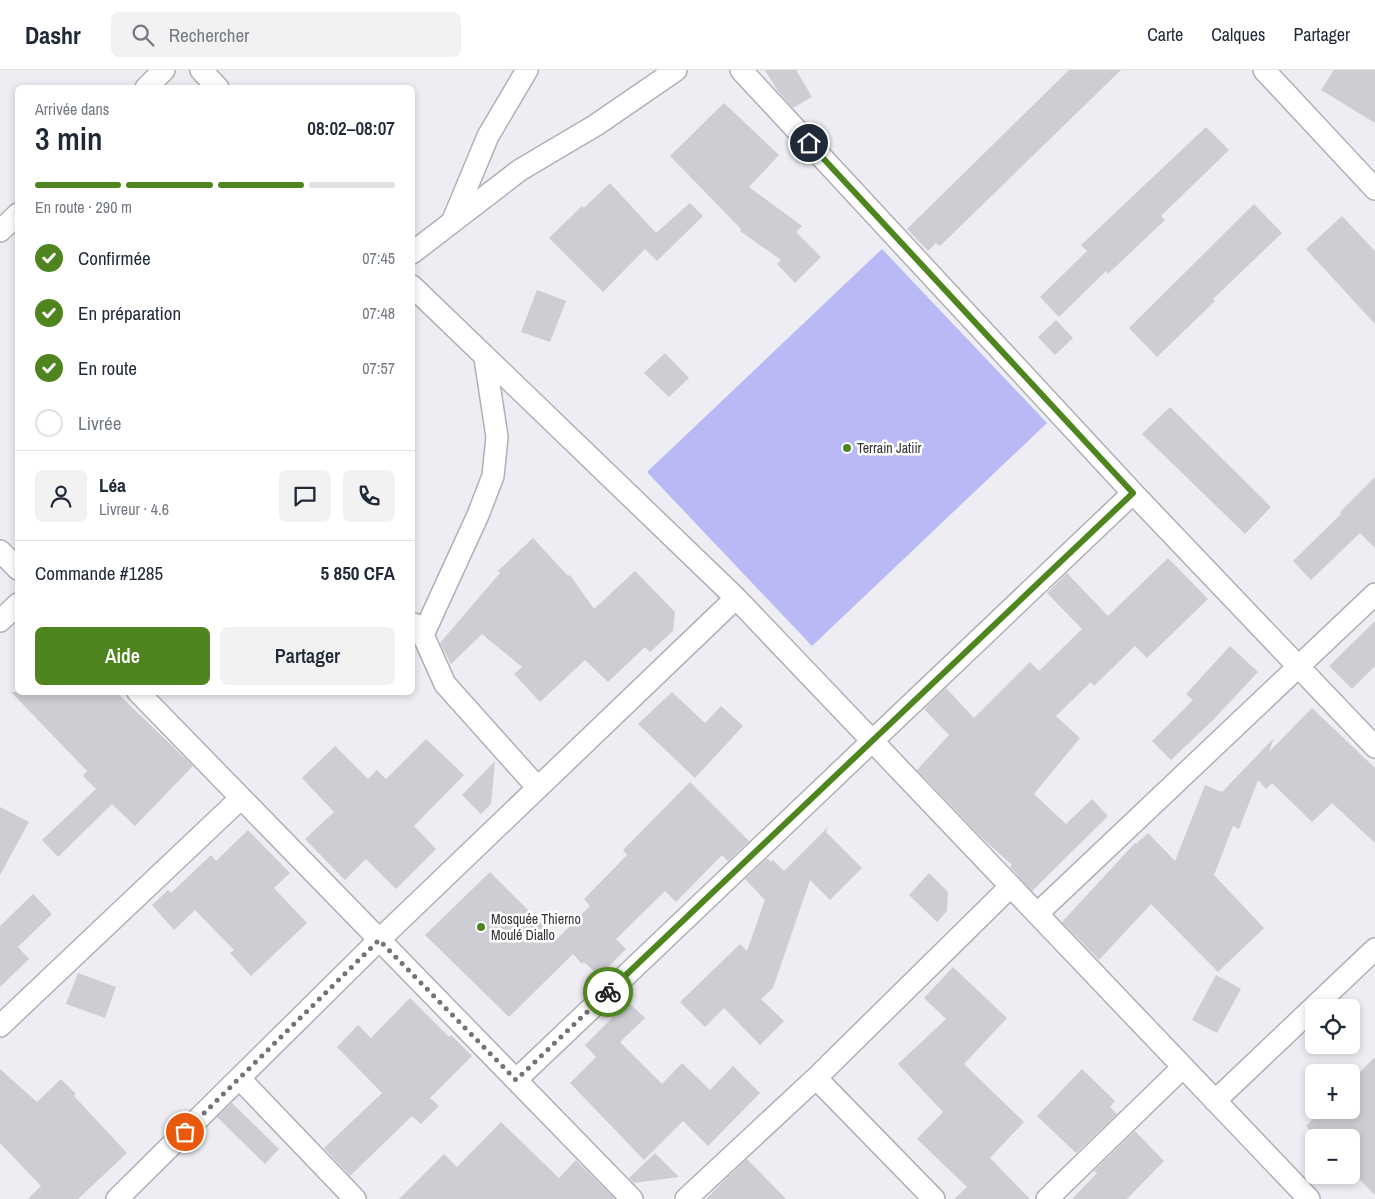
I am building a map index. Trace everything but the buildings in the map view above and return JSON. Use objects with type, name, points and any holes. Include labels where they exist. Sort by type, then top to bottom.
[{"type":"street","points":[[149,85],[164,70]]},
{"type":"street","points":[[201,70],[215,85]]},
{"type":"street","points":[[452,221],[488,136],[527,70]]},
{"type":"street","points":[[415,251],[520,170],[596,125],[676,70]]},
{"type":"street","points":[[741,70],[1133,493],[1375,747]]},
{"type":"street","points":[[1264,70],[1375,189]]},
{"type":"street","points":[[0,231],[15,217]]},
{"type":"street","points":[[415,289],[736,598],[1308,1199]]},
{"type":"street","points":[[485,358],[497,437],[492,476],[478,515],[418,629],[445,684],[538,788]]},
{"type":"street","points":[[516,1080],[1133,493]]},
{"type":"street","points":[[0,551],[15,566]]},
{"type":"street","points":[[1037,914],[1375,594]]},
{"type":"street","points":[[117,1199],[379,940],[736,598]]},
{"type":"street","points":[[0,621],[15,607]]},
{"type":"street","points":[[141,695],[632,1199]]},
{"type":"street","points":[[0,1026],[241,798]]},
{"type":"street","points":[[686,1199],[816,1078],[1011,886]]},
{"type":"street","points":[[1215,1101],[1375,949]]},
{"type":"street","points":[[1047,1199],[1183,1067]]},
{"type":"street","points":[[816,1078],[934,1199]]},
{"type":"street","points":[[240,1079],[356,1199]]},
{"type":"shaded area","name":"Terrain Jatiir","points":[[882,249],[1047,423],[812,646],[647,472]]},
{"type":"way so far","points":[[185,1132],[379,940],[516,1080],[608,992]]},
{"type":"place","name":"Terrain Jatiir","points":[[847,448]]},
{"type":"place","name":"Mosquée Thierno Moulé Diallo","points":[[481,927]]},
{"type":"route","points":[[608,992],[1133,493],[809,143]]}]
